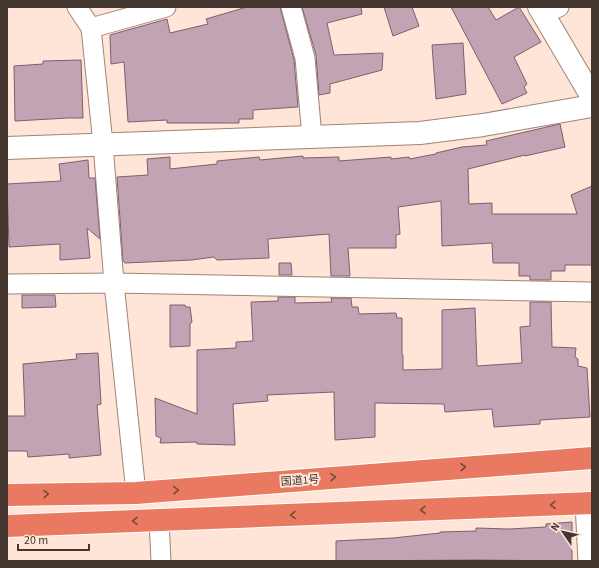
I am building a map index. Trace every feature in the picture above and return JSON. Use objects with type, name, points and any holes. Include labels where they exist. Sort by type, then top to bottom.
[{"type":"highway","name":"国道1号","points":[[7,495],[136,493],[592,458]]},
{"type":"highway","points":[[7,526],[589,503]]},
{"type":"street","points":[[77,7],[91,28],[103,144],[114,283],[136,493]]},
{"type":"street","points":[[91,28],[166,7]]},
{"type":"street","points":[[291,7],[304,58],[312,137]]},
{"type":"street","points":[[547,9],[592,97]]},
{"type":"street","points":[[7,148],[420,133],[483,125],[592,106]]},
{"type":"street","points":[[7,284],[114,283],[592,292]]},
{"type":"street","points":[[588,561],[589,503]]},
{"type":"street","points":[[159,520],[162,561]]},
{"type":"building","points":[[247,7],[280,7],[294,60],[298,107],[253,110],[253,119],[239,119],[239,123],[167,123],[167,120],[128,122],[124,62],[111,64],[110,35],[167,19],[170,33],[208,24],[206,19]]},
{"type":"building","points":[[302,7],[361,7],[362,14],[327,23],[334,55],[383,53],[382,70],[330,84],[330,93],[319,95],[316,55]]},
{"type":"building","points":[[384,7],[412,7],[419,26],[393,36]]},
{"type":"building","points":[[451,7],[488,7],[496,20],[519,7],[541,42],[514,57],[527,84],[524,87],[527,93],[502,104]]},
{"type":"building","points":[[463,43],[466,94],[436,99],[432,45]]},
{"type":"building","points":[[81,60],[83,118],[15,121],[14,66],[43,64],[43,61]]},
{"type":"building","points":[[560,124],[565,147],[468,169],[469,204],[492,203],[492,214],[577,214],[571,195],[592,186],[592,265],[565,265],[565,271],[551,271],[551,280],[530,280],[530,276],[519,276],[519,263],[493,263],[492,243],[442,246],[441,201],[398,207],[400,234],[396,235],[396,248],[348,248],[350,276],[331,276],[329,234],[268,239],[269,258],[217,260],[214,257],[192,260],[125,263],[123,261],[117,177],[148,175],[147,159],[170,157],[170,169],[217,164],[217,161],[259,157],[260,160],[303,156],[303,158],[339,157],[339,161],[391,157],[391,159],[409,157],[410,159],[462,147],[487,145],[486,141]]},
{"type":"building","points":[[88,160],[89,178],[95,178],[100,239],[87,228],[90,258],[60,260],[60,244],[9,247],[7,184],[61,181],[59,164]]},
{"type":"building","points":[[279,263],[291,263],[292,275],[279,275]]},
{"type":"building","points":[[22,295],[55,295],[56,307],[22,308]]},
{"type":"building","points":[[278,297],[295,297],[295,303],[332,302],[331,298],[351,298],[352,307],[358,307],[359,314],[396,313],[397,318],[402,318],[403,370],[442,369],[442,310],[475,308],[477,366],[522,363],[520,327],[530,326],[530,302],[551,302],[552,347],[576,348],[575,357],[578,359],[578,366],[587,368],[590,417],[540,420],[540,424],[494,427],[492,409],[445,412],[444,404],[375,403],[375,437],[335,440],[334,392],[267,395],[268,401],[233,404],[235,445],[197,444],[197,442],[160,443],[161,438],[156,436],[155,398],[197,414],[197,350],[236,348],[236,342],[253,341],[251,302],[278,301]]},
{"type":"building","points":[[170,305],[185,305],[186,307],[190,307],[192,322],[190,324],[190,346],[170,347]]},
{"type":"building","points":[[98,353],[101,404],[97,405],[101,455],[69,458],[69,454],[28,457],[27,451],[7,451],[7,416],[25,416],[23,364],[77,359],[76,354]]},
{"type":"building","points":[[572,522],[572,561],[336,561],[336,541],[393,538],[440,532],[476,531],[476,528],[509,529],[546,527],[546,524]]}]
